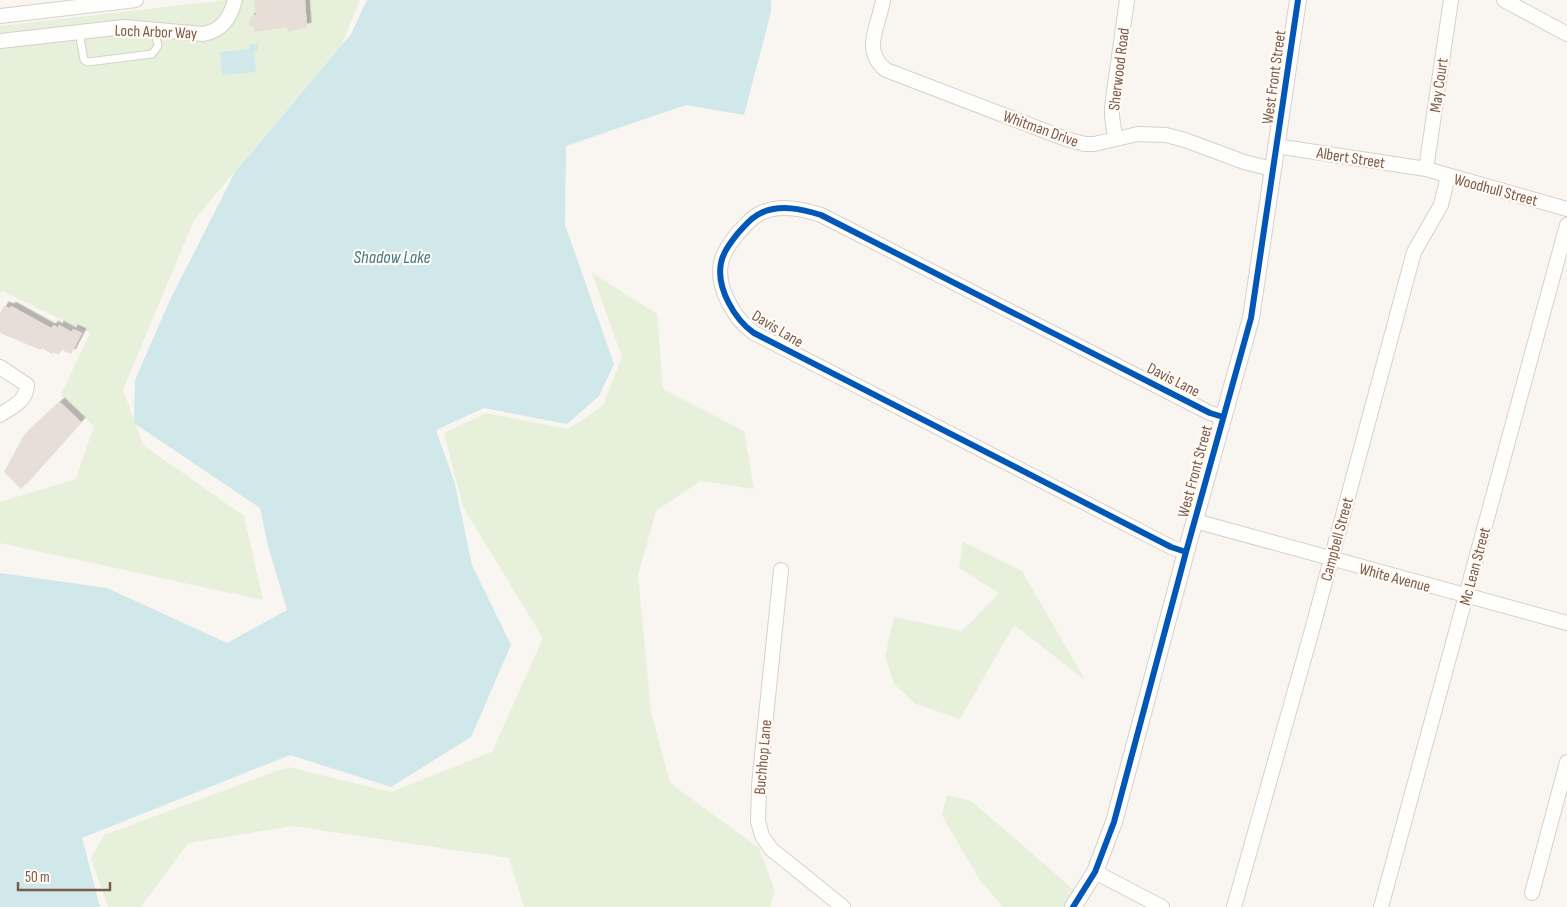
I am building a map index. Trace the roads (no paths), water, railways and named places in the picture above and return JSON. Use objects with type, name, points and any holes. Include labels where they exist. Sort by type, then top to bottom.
[{"type":"street","name":"Loch Arbor Way","points":[[0,16],[38,6],[136,0]]},
{"type":"street","name":"Loch Arbor Way","points":[[0,41],[124,28],[204,34],[219,29],[228,20],[235,0]]},
{"type":"street","name":"Whitman Drive","points":[[883,0],[873,37],[873,50],[876,59],[886,70],[1066,139],[1085,144],[1094,144],[1138,134],[1166,134],[1244,162],[1272,169]]},
{"type":"street","name":"Sherwood Road","points":[[1115,138],[1112,106],[1127,0]]},
{"type":"street","name":"West Front Street","points":[[1073,907],[1095,872],[1114,822],[1252,312],[1298,0]]},
{"type":"street","name":"May Court","points":[[1426,169],[1451,0]]},
{"type":"street","points":[[1504,0],[1567,34]]},
{"type":"street","name":"Albert Street","points":[[1276,146],[1426,169]]},
{"type":"street","name":"Woodhull Street","points":[[1426,169],[1567,209]]},
{"type":"street","name":"Campbell Street","points":[[1234,907],[1414,252],[1441,204],[1448,176]]},
{"type":"street","name":"Davis Lane","points":[[1186,552],[754,333],[745,326],[731,307],[723,287],[720,270],[721,263],[732,241],[751,219],[761,212],[790,208],[812,212],[832,220],[1210,413],[1223,417]]},
{"type":"street","name":"Mc Lean Street","points":[[1381,907],[1567,226]]},
{"type":"street","points":[[0,367],[27,385],[26,394],[19,402],[0,415]]},
{"type":"street","name":"White Avenue","points":[[1195,521],[1567,623]]},
{"type":"street","name":"Buchhop Lane","points":[[781,570],[760,775],[758,821],[762,836],[771,849],[843,907]]},
{"type":"street","points":[[1532,893],[1567,762]]},
{"type":"street","points":[[1095,872],[1162,907]]},
{"type":"lane","points":[[79,32],[81,50],[84,60],[88,62],[152,54],[158,46],[154,29]]},
{"type":"water","name":"Shadow Lake","points":[[367,0],[771,0],[771,12],[744,115],[686,105],[566,146],[565,225],[614,364],[599,396],[567,424],[484,408],[436,430],[455,484],[472,565],[511,645],[471,737],[391,787],[290,755],[82,838],[100,907],[0,907],[0,573],[107,588],[227,643],[287,610],[268,546],[260,508],[134,423],[135,380],[169,302],[235,172],[351,34]]},
{"type":"water","points":[[250,44],[258,44],[258,51],[254,51],[256,72],[222,75],[220,52],[249,49]]}]
